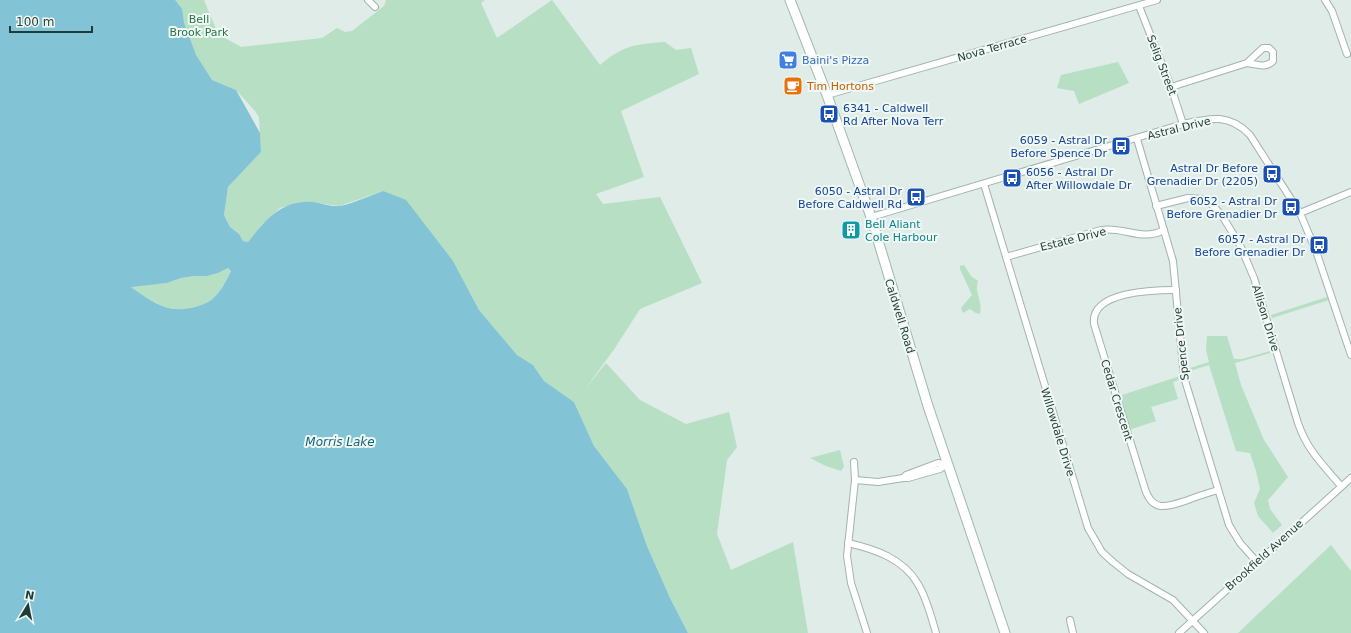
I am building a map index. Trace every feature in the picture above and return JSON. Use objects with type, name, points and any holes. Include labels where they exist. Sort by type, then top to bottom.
[{"type":"street","points":[[368,0],[375,8]]},
{"type":"street","name":"Caldwell Road","points":[[790,0],[827,95],[871,217],[928,406],[1005,633]]},
{"type":"street","name":"Nova Terrace","points":[[827,95],[1157,0]]},
{"type":"street","points":[[1325,0],[1332,11],[1347,54]]},
{"type":"street","name":"Selig Street","points":[[1139,6],[1171,87],[1183,124]]},
{"type":"street","points":[[1171,87],[1247,63]]},
{"type":"street","name":"Astral Drive","points":[[871,217],[1137,139],[1183,124],[1208,118],[1228,120],[1245,129],[1253,138],[1300,213],[1316,251],[1351,355]]},
{"type":"street","name":"Spence Drive","points":[[1137,139],[1173,261],[1184,377],[1232,532],[1257,562]]},
{"type":"street","name":"Willowdale Drive","points":[[984,184],[1088,528],[1102,552],[1113,562],[1128,574],[1173,600],[1204,633]]},
{"type":"street","points":[[1300,213],[1351,192]]},
{"type":"street","name":"Allison Drive","points":[[1156,206],[1188,198],[1202,199],[1210,203],[1221,214],[1240,245],[1254,278],[1305,442],[1312,453],[1341,486]]},
{"type":"street","name":"Estate Drive","points":[[1006,257],[1101,230],[1113,229],[1144,235],[1164,230]]},
{"type":"street","name":"Cedar Crescent","points":[[1176,290],[1157,290],[1122,295],[1112,299],[1102,304],[1097,309],[1094,316],[1094,324],[1145,489],[1150,500],[1157,505],[1167,507],[1218,490]]},
{"type":"street","points":[[854,462],[855,480],[847,556],[851,583],[867,633]]},
{"type":"street","points":[[855,480],[878,482],[903,478],[906,474],[938,464],[947,464]]},
{"type":"street","name":"Brookfield Avenue","points":[[1179,633],[1351,478]]},
{"type":"street","points":[[848,543],[875,550],[892,558],[905,568],[918,583],[925,598],[936,633]]},
{"type":"street","points":[[1070,620],[1073,633]]},
{"type":"green space","name":"Bell Brook Park","points":[[168,0],[204,0],[218,34],[241,47],[322,38],[337,28],[345,32],[352,31],[384,6],[386,0],[485,0],[481,3],[497,38],[552,0],[600,65],[623,49],[638,45],[665,42],[676,50],[691,48],[699,74],[621,111],[644,177],[596,194],[603,204],[660,197],[702,283],[640,309],[615,348],[585,389],[606,363],[640,400],[686,424],[729,412],[737,447],[727,460],[717,534],[731,570],[793,542],[808,633],[688,633],[670,598],[647,546],[627,489],[594,446],[574,402],[544,381],[533,365],[517,355],[479,310],[453,261],[383,191],[339,206],[311,202],[297,203],[280,208],[262,225],[248,242],[243,241],[239,234],[230,227],[224,215],[228,187],[261,152],[259,117],[236,90],[212,80],[195,56]]},
{"type":"green space","points":[[1118,62],[1129,83],[1079,104],[1074,91],[1057,88],[1061,75]]},
{"type":"green space","points":[[964,265],[971,276],[978,281],[977,289],[981,309],[980,314],[970,309],[963,313],[961,308],[972,295],[960,269],[960,266]]},
{"type":"green space","points":[[228,268],[231,270],[220,291],[210,301],[194,308],[170,309],[142,295],[130,286],[167,283],[181,278],[207,276]]},
{"type":"green space","points":[[1327,297],[1329,300],[1272,318],[1271,315]]},
{"type":"green space","points":[[1207,336],[1227,336],[1234,359],[1242,359],[1274,350],[1274,352],[1235,363],[1241,385],[1264,440],[1288,477],[1268,500],[1270,509],[1282,525],[1273,533],[1258,516],[1254,503],[1260,489],[1256,471],[1250,453],[1236,451],[1209,365],[1187,372],[1187,369],[1209,362],[1206,350]]},
{"type":"green space","points":[[1180,376],[1181,379],[1173,382],[1178,399],[1151,407],[1156,421],[1129,430],[1119,396]]},
{"type":"green space","points":[[840,450],[844,467],[841,471],[810,458]]},
{"type":"green space","points":[[1331,545],[1351,571],[1351,633],[1238,633]]},
{"type":"water","name":"Morris Lake","points":[[0,0],[175,0],[182,9],[184,23],[196,55],[212,80],[236,90],[260,133],[261,152],[228,187],[224,215],[230,227],[239,234],[243,241],[248,242],[268,219],[283,208],[292,204],[313,202],[340,206],[383,191],[406,200],[453,261],[479,310],[517,355],[533,365],[544,381],[574,402],[594,446],[627,489],[647,546],[670,598],[688,633],[0,633]],"holes":[[[228,268],[231,271],[214,298],[194,307],[182,309],[165,307],[152,301],[131,287],[167,283],[181,278],[207,276]]]},
{"type":"place","name":"Baini's Pizza","points":[[788,60]]},
{"type":"place","name":"Tim Hortons","points":[[793,86]]},
{"type":"place","name":"6341 - Caldwell Rd After Nova Terr","points":[[829,114]]},
{"type":"place","name":"6059 - Astral Dr Before Spence Dr","points":[[1121,146]]},
{"type":"place","name":"Astral Dr Before Grenadier Dr (2205)","points":[[1272,174]]},
{"type":"place","name":"6056 - Astral Dr After Willowdale Dr","points":[[1012,178]]},
{"type":"place","name":"6050 - Astral Dr Before Caldwell Rd","points":[[916,197]]},
{"type":"place","name":"6052 - Astral Dr Before Grenadier Dr","points":[[1291,207]]},
{"type":"place","name":"Bell Aliant Cole Harbour","points":[[851,230]]},
{"type":"place","name":"6057 - Astral Dr Before Grenadier Dr","points":[[1319,245]]}]
